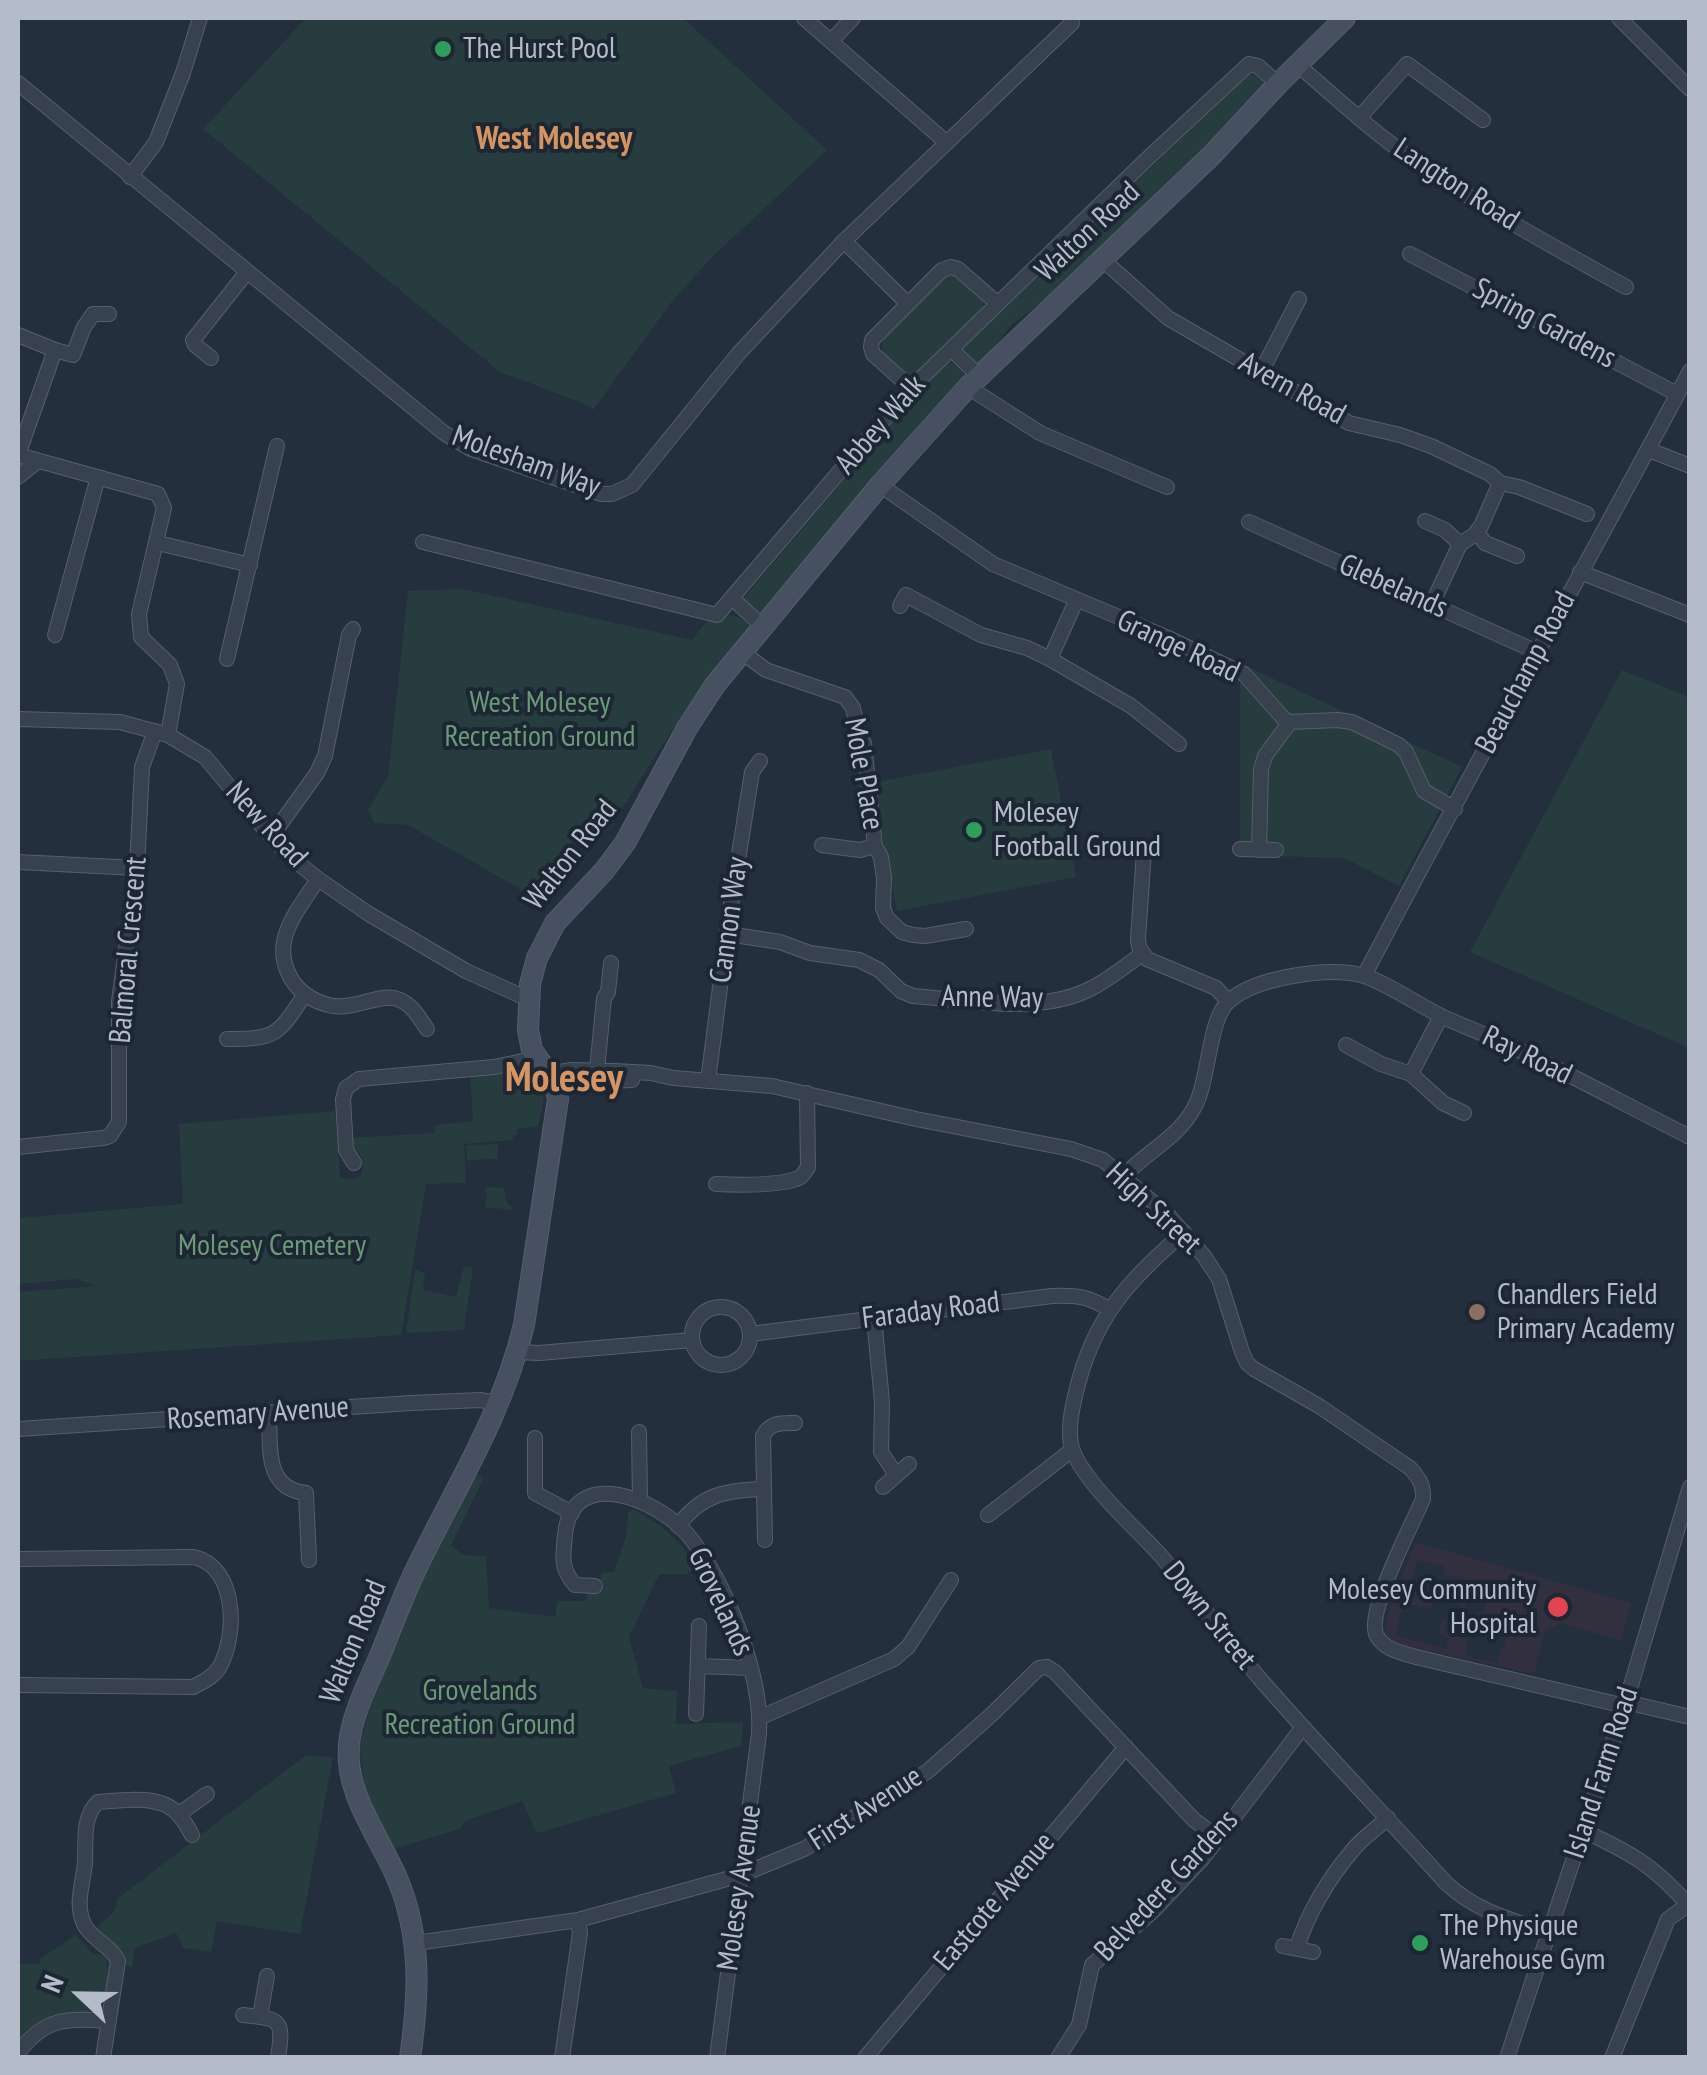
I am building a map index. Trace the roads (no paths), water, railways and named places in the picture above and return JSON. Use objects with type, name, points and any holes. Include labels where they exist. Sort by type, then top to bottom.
[{"type":"main road","name":"Walton Road","points":[[410,2058],[418,1982],[416,1943],[397,1878],[360,1802],[349,1742],[407,1588],[498,1404],[524,1325],[556,1116],[553,1083],[535,1056],[528,1030],[529,992],[536,958],[550,930],[621,850],[699,707],[880,486],[974,381],[1211,156],[1346,18]]},
{"type":"street","points":[[130,176],[156,142],[200,18]]},
{"type":"street","points":[[804,18],[947,143]]},
{"type":"street","points":[[832,42],[853,18]]},
{"type":"street","points":[[1618,18],[1690,89]]},
{"type":"street","name":"Molesham Way","points":[[18,82],[444,434],[601,494],[612,494],[632,486],[728,366],[844,241],[1072,24]]},
{"type":"street","name":"Abbey Walk","points":[[732,598],[911,388],[1246,66],[1255,64],[1278,84]]},
{"type":"street","points":[[1359,118],[1407,64],[1483,120]]},
{"type":"street","name":"Langton Road","points":[[1298,65],[1415,161],[1520,228],[1626,287]]},
{"type":"street","points":[[844,241],[908,303]]},
{"type":"street","name":"Spring Gardens","points":[[1410,254],[1677,394]]},
{"type":"street","name":"Avern Road","points":[[1103,260],[1168,318],[1349,422],[1400,434],[1490,474],[1500,483],[1587,514]]},
{"type":"street","points":[[911,388],[873,354],[871,347],[872,340],[908,303],[942,270],[951,267],[997,303]]},
{"type":"street","points":[[210,358],[193,340],[247,272]]},
{"type":"street","points":[[1261,372],[1299,299]]},
{"type":"street","points":[[18,335],[73,355],[92,314],[109,314]]},
{"type":"street","points":[[950,349],[974,381],[1040,433],[1167,487]]},
{"type":"street","points":[[55,635],[98,477],[18,455],[56,350]]},
{"type":"street","name":"Beauchamp Road","points":[[1364,976],[1690,371]]},
{"type":"street","points":[[228,659],[278,446]]},
{"type":"street","points":[[1649,450],[1690,466]]},
{"type":"street","points":[[18,477],[38,461]]},
{"type":"street","name":"Balmoral Crescent","points":[[18,1147],[103,1138],[110,1136],[119,1122],[119,1001],[137,868],[142,768],[161,733],[178,684],[170,665],[141,636],[139,614],[164,508],[158,494],[98,477]]},
{"type":"street","points":[[1432,604],[1460,544],[1477,532],[1500,483]]},
{"type":"street","name":"Grange Road","points":[[880,486],[993,564],[1244,674],[1290,722]]},
{"type":"street","points":[[1425,521],[1445,530],[1460,544]]},
{"type":"street","name":"Glebelands","points":[[1249,522],[1538,652]]},
{"type":"street","points":[[1477,532],[1485,543],[1517,556]]},
{"type":"street","points":[[423,542],[716,614],[732,598],[762,626]]},
{"type":"street","points":[[158,544],[250,564]]},
{"type":"street","points":[[1580,572],[1690,615]]},
{"type":"street","points":[[900,606],[906,594],[981,635],[1028,648],[1131,706],[1179,744]]},
{"type":"street","points":[[1050,659],[1076,601]]},
{"type":"street","points":[[270,837],[325,756],[353,629]]},
{"type":"street","name":"Mole Place","points":[[742,652],[766,670],[850,701],[864,743],[876,846],[883,868],[886,918],[902,932],[925,936],[966,930]]},
{"type":"street","name":"New Road","points":[[18,719],[120,722],[161,733],[205,757],[270,837],[318,879],[466,971],[529,992]]},
{"type":"street","points":[[1259,850],[1261,769],[1290,722],[1352,722],[1399,745],[1424,791],[1455,809]]},
{"type":"street","name":"Cannon Way","points":[[708,1081],[752,772],[760,761]]},
{"type":"street","name":"Mole Place","points":[[822,845],[860,850],[876,846]]},
{"type":"street","points":[[1240,849],[1276,850]]},
{"type":"street","points":[[1144,851],[1138,940],[1142,954],[1216,988],[1228,1001]]},
{"type":"street","points":[[18,862],[137,868]]},
{"type":"street","points":[[318,879],[292,918],[282,944],[284,968],[306,994],[336,1007],[362,1005],[382,998],[419,1005],[426,1029]]},
{"type":"street","name":"Anne Way","points":[[728,934],[858,960],[879,970],[893,985],[913,996],[1011,1003],[1051,1001],[1089,990],[1142,954]]},
{"type":"street","points":[[596,1070],[612,962]]},
{"type":"street","points":[[1124,1176],[1186,1123],[1203,1088],[1216,1019],[1228,1001],[1262,984],[1303,975],[1340,972],[1364,976]]},
{"type":"street","name":"Ray Road","points":[[1364,976],[1690,1137]]},
{"type":"street","points":[[231,1035],[269,1036],[281,1030],[306,994]]},
{"type":"street","points":[[1411,1074],[1441,1016]]},
{"type":"street","points":[[1346,1046],[1411,1074],[1443,1103],[1464,1113]]},
{"type":"street","points":[[354,1163],[346,1150],[343,1100],[346,1088],[358,1079],[494,1067],[535,1056]]},
{"type":"street","name":"High Street","points":[[553,1083],[570,1070],[651,1073],[673,1078]]},
{"type":"street","name":"High Street","points":[[553,1083],[673,1078],[772,1086],[1071,1149],[1103,1160],[1184,1232],[1204,1256],[1219,1279],[1247,1363],[1320,1406],[1410,1468],[1422,1484],[1423,1498],[1375,1615],[1376,1634],[1381,1642],[1416,1658],[1626,1704]]},
{"type":"street","points":[[716,1184],[766,1183],[798,1179],[804,1174],[808,1168],[807,1093]]},
{"type":"street","points":[[988,1515],[1072,1450],[1072,1409],[1083,1364],[1109,1309],[1136,1276],[1184,1232]]},
{"type":"street","name":"Faraday Road","points":[[750,1334],[1078,1295],[1109,1309]]},
{"type":"street","points":[[713,1308],[733,1309],[742,1315],[750,1334],[744,1352],[728,1364],[709,1362],[695,1349],[692,1340],[696,1320],[713,1308]]},
{"type":"street","points":[[874,1317],[882,1402],[881,1452],[896,1475]]},
{"type":"street","points":[[517,1352],[539,1354],[692,1340]]},
{"type":"street","name":"Rosemary Avenue","points":[[18,1430],[480,1400],[498,1404]]},
{"type":"street","points":[[269,1413],[273,1472],[294,1492],[306,1493],[309,1560]]},
{"type":"street","points":[[766,1540],[763,1436],[775,1424],[795,1423]]},
{"type":"street","points":[[639,1432],[640,1501]]},
{"type":"street","points":[[535,1438],[535,1493],[572,1513],[566,1522],[565,1573],[575,1585],[595,1586]]},
{"type":"street","name":"Down Street","points":[[1072,1450],[1092,1480],[1160,1555],[1258,1676],[1446,1883],[1465,1900],[1549,1933]]},
{"type":"street","points":[[883,1487],[908,1464]]},
{"type":"street","name":"Island Farm Road","points":[[1506,2058],[1626,1704],[1690,1486]]},
{"type":"street","points":[[678,1526],[700,1502],[714,1495],[764,1489]]},
{"type":"street","name":"Grovelands","points":[[572,1513],[578,1504],[595,1494],[618,1494],[640,1501],[686,1532],[705,1558],[746,1644],[760,1717]]},
{"type":"street","points":[[18,1560],[207,1560],[218,1571],[228,1594],[230,1633],[217,1672],[193,1687],[18,1685]]},
{"type":"street","points":[[760,1717],[894,1659],[908,1647],[951,1580]]},
{"type":"street","name":"Grovelands","points":[[696,1714],[699,1626]]},
{"type":"street","name":"Grovelands","points":[[698,1666],[751,1668]]},
{"type":"street","name":"First Avenue","points":[[416,1943],[578,1920],[742,1874],[804,1849],[928,1770],[1039,1668],[1055,1672],[1194,1820],[1218,1838]]},
{"type":"street","points":[[1626,1704],[1690,1717]]},
{"type":"street","name":"Molesey Avenue","points":[[718,2058],[758,1760],[760,1717]]},
{"type":"street","name":"Belvedere Gardens","points":[[1058,2058],[1079,2025],[1092,1965],[1155,1908],[1218,1838],[1303,1727]]},
{"type":"street","name":"Eastcote Avenue","points":[[864,2058],[1126,1747]]},
{"type":"street","points":[[178,1814],[207,1794]]},
{"type":"street","points":[[103,2058],[118,1961],[89,1932],[80,1906],[84,1844],[91,1809],[98,1802],[161,1803],[178,1814],[192,1835]]},
{"type":"street","points":[[1313,1952],[1290,1947],[1340,1866],[1388,1818]]},
{"type":"street","points":[[1584,1831],[1646,1864],[1668,1880],[1689,1906],[1668,1919],[1612,2058]]},
{"type":"street","points":[[562,2058],[580,1932],[578,1920]]},
{"type":"street","points":[[260,2017],[266,1976]]},
{"type":"street","points":[[243,2015],[274,2019],[279,2024],[282,2032],[278,2058]]},
{"type":"street","points":[[18,2053],[40,2029],[54,2022],[71,2018],[109,2021]]},
{"type":"place","name":"The Hurst Pool","points":[[443,49]]},
{"type":"place","name":"Molesey Football Ground","points":[[974,830]]},
{"type":"place","name":"Chandlers Field Primary Academy","points":[[1477,1312]]},
{"type":"place","name":"Molesey Community Hospital","points":[[1558,1607]]},
{"type":"place","name":"The Physique Warehouse Gym","points":[[1420,1943]]},
{"type":"district","name":"West Molesey","points":[[554,140]]},
{"type":"district","name":"Molesey","points":[[564,1080]]},
{"type":"park label","name":"West Molesey Recreation Ground","points":[[540,720]]},
{"type":"park label","name":"Molesey Cemetery","points":[[272,1246]]},
{"type":"park label","name":"Grovelands Recreation Ground","points":[[480,1708]]}]
